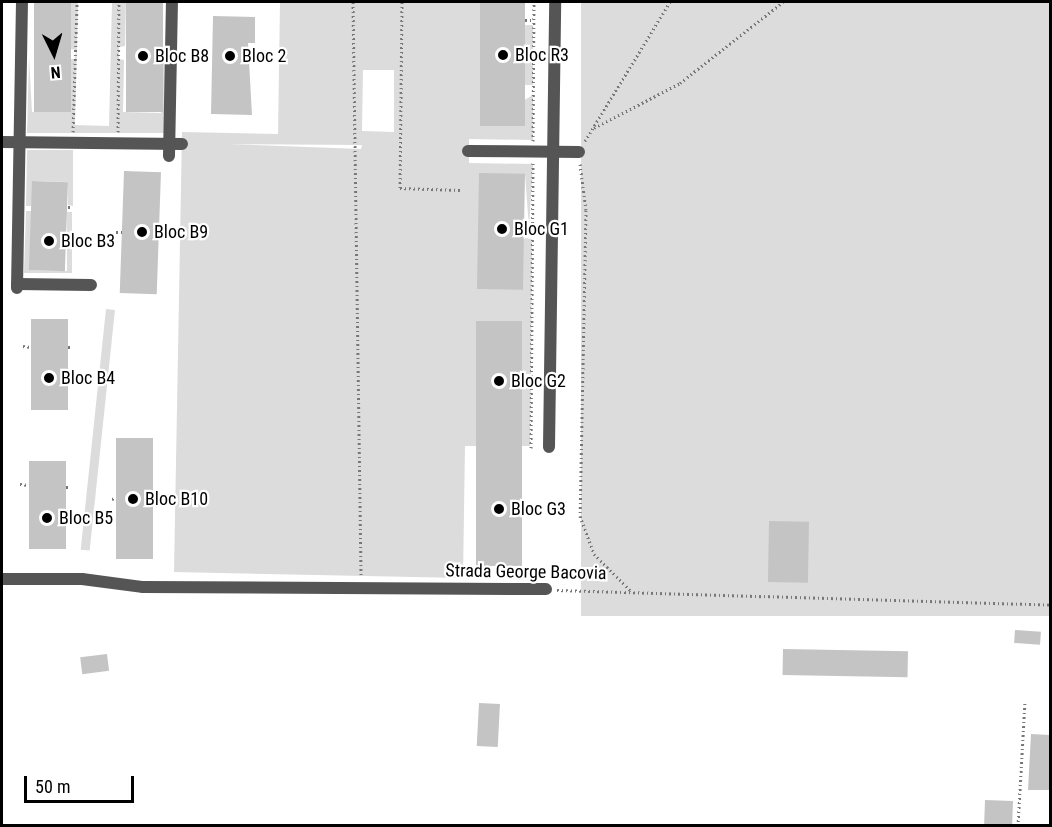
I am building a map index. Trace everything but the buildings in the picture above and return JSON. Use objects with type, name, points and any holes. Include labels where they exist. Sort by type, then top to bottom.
[{"type":"street","points":[[22,2],[17,286],[91,285]]},
{"type":"street","points":[[2,142],[174,148],[172,2]]},
{"type":"street","points":[[549,447],[555,2]]},
{"type":"street","points":[[468,152],[579,152]]},
{"type":"street","name":"Strada George Bacovia","points":[[2,579],[82,579],[143,587],[546,590]]},
{"type":"path","points":[[73,132],[77,2]]},
{"type":"path","points":[[118,132],[119,2]]},
{"type":"path","points":[[353,2],[361,588]]},
{"type":"path","points":[[402,2],[400,188],[460,190]]},
{"type":"path","points":[[531,448],[534,2]]},
{"type":"path","points":[[631,591],[594,554],[580,516],[586,210],[579,152],[670,2]]},
{"type":"path","points":[[593,129],[680,83],[783,2]]},
{"type":"path","points":[[525,20],[534,20]]},
{"type":"path","points":[[119,53],[124,53]]},
{"type":"path","points":[[70,54],[76,54]]},
{"type":"path","points":[[525,90],[533,90]]},
{"type":"path","points":[[68,207],[73,207]]},
{"type":"path","points":[[525,231],[532,231]]},
{"type":"path","points":[[116,232],[123,232]]},
{"type":"path","points":[[23,346],[31,346]]},
{"type":"path","points":[[522,379],[531,378]]},
{"type":"path","points":[[20,484],[29,485]]},
{"type":"path","points":[[152,499],[158,499]]},
{"type":"path","name":"Strada George Bacovia","points":[[546,590],[1050,604]]},
{"type":"path","points":[[1018,825],[1025,701]]},
{"type":"shaded area","points":[[71,2],[78,2],[75,125],[109,126],[112,2],[126,2],[125,46],[119,47],[119,59],[124,60],[123,112],[161,113],[162,58],[167,58],[165,133],[27,133],[29,57],[32,112],[69,112],[70,59],[75,59],[76,50],[70,49]]},
{"type":"shaded area","points":[[280,2],[480,2],[480,126],[533,95],[533,140],[469,139],[469,163],[533,164],[529,228],[525,174],[479,174],[479,289],[525,238],[532,239],[531,374],[522,374],[522,321],[476,321],[521,384],[531,384],[530,446],[465,446],[463,578],[174,572],[182,132],[278,134]],"holes":[[[363,70],[394,70],[394,132],[362,131]],[[226,144],[361,145],[362,146],[361,149]]]},
{"type":"shaded area","points":[[581,2],[1050,2],[1050,616],[581,616]]},
{"type":"shaded area","points":[[525,25],[533,25],[533,85],[525,85]]},
{"type":"shaded area","points":[[27,150],[73,150],[73,206],[68,205],[68,182],[33,181],[32,206],[26,206]]},
{"type":"shaded area","points":[[26,211],[32,211],[31,270],[67,271],[67,212],[72,212],[72,273],[24,273]]},
{"type":"shaded area","points":[[106,309],[115,310],[90,551],[81,550]]},
{"type":"place","name":"Bloc R3","points":[[503,55]]},
{"type":"place","name":"Bloc B8","points":[[143,56]]},
{"type":"place","name":"Bloc 2","points":[[230,56]]},
{"type":"place","name":"Bloc G1","points":[[502,229]]},
{"type":"place","name":"Bloc B9","points":[[142,232]]},
{"type":"place","name":"Bloc B3","points":[[49,241]]},
{"type":"place","name":"Bloc B4","points":[[49,378]]},
{"type":"place","name":"Bloc G2","points":[[499,381]]},
{"type":"place","name":"Bloc B10","points":[[133,499]]},
{"type":"place","name":"Bloc G3","points":[[499,509]]},
{"type":"place","name":"Bloc B5","points":[[47,518]]}]
